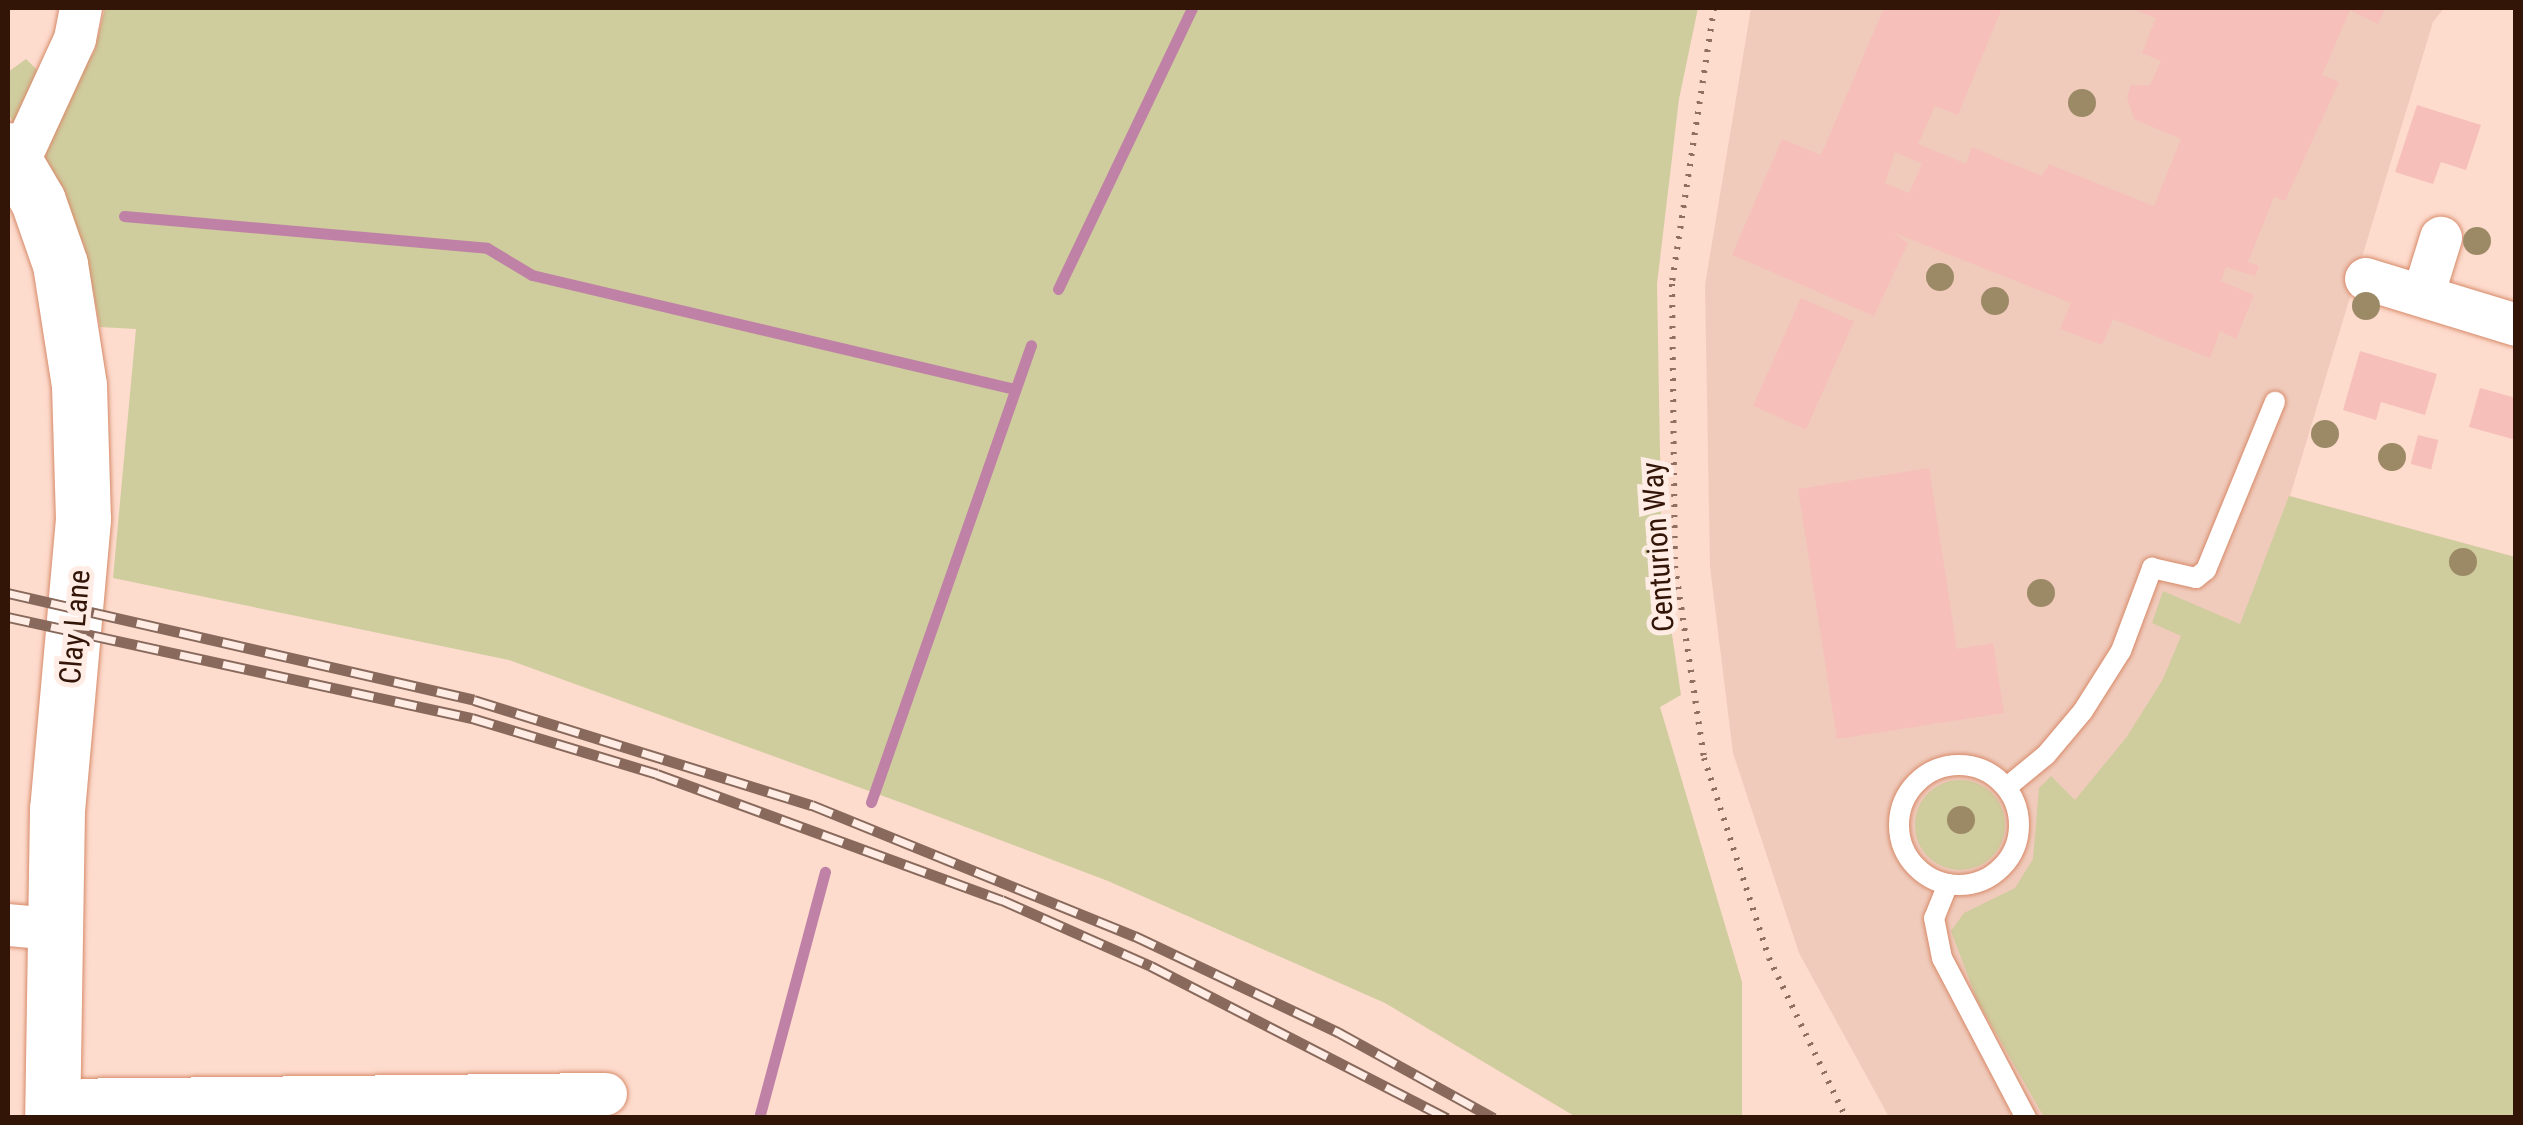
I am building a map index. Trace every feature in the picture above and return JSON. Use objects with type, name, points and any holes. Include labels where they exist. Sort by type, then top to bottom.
[{"type":"street","points":[[13,156],[74,39],[80,8]]},
{"type":"street","name":"Clay Lane","points":[[13,156],[60,264],[79,385],[82,537],[57,809],[30,927],[53,1109]]},
{"type":"street","points":[[2423,296],[2441,238]]},
{"type":"street","points":[[2366,279],[2516,325]]},
{"type":"street","points":[[53,1109],[606,1094]]},
{"type":"lane","points":[[2007,786],[2046,755],[2083,711],[2121,651],[2152,568],[2185,578],[2206,570],[2275,402]]},
{"type":"lane","points":[[1956,764],[1975,766],[2007,786],[2020,826],[2011,856],[1989,878],[1948,884],[1915,866],[1904,849],[1900,811],[1920,778],[1956,764]]},
{"type":"lane","points":[[1948,884],[1934,918],[1942,958],[2026,1118]]},
{"type":"path","name":"Centurion Way","points":[[1714,8],[1672,284],[1675,566],[1710,776],[1769,958],[1846,1118]]},
{"type":"shaded area","points":[[105,8],[1698,8],[1679,99],[1657,284],[1662,567],[1681,695],[1660,707],[1742,982],[1742,1117],[1576,1117],[1385,1003],[1108,881],[905,804],[509,660],[113,578],[136,329],[100,327],[84,245],[8,113],[8,72],[26,59],[65,97],[94,52]]},
{"type":"shaded area","points":[[1751,8],[2444,8],[2433,22],[2290,496],[2515,557],[2515,1117],[1889,1117],[1799,953],[1733,753],[1710,567],[1705,285]]},
{"type":"shaded area","points":[[2289,496],[2515,557],[2515,1117],[2044,1117],[1977,1000],[1951,931],[1964,913],[2015,888],[2033,859],[2039,788],[2051,776],[2075,800],[2126,738],[2163,679],[2181,636],[2152,623],[2163,591],[2240,624]]},
{"type":"shaded area","points":[[1960,780],[1992,793],[2005,825],[1992,857],[1960,870],[1928,857],[1915,825],[1928,793]]},
{"type":"building","points":[[1884,8],[2002,8],[1958,115],[1935,106],[1918,144],[1966,164],[1972,147],[2042,176],[2049,164],[2154,206],[2181,139],[2134,119],[2127,97],[2131,85],[2150,85],[2161,61],[2142,53],[2156,18],[2131,8],[2385,8],[2378,24],[2350,10],[2322,75],[2339,82],[2285,201],[2274,197],[2248,262],[2259,266],[2255,276],[2226,267],[2221,281],[2254,295],[2236,339],[2220,331],[2210,358],[2113,319],[2102,345],[2060,329],[2071,303],[1892,232],[1908,243],[1874,316],[1732,255],[1782,139],[1821,155]],"holes":[[[1895,152],[1922,164],[1909,193],[1885,183]]]},
{"type":"building","points":[[2417,105],[2481,125],[2466,170],[2441,162],[2433,184],[2395,172]]},
{"type":"building","points":[[1801,298],[1854,322],[1806,429],[1753,406]]},
{"type":"building","points":[[2360,351],[2437,374],[2425,415],[2381,402],[2376,420],[2343,410]]},
{"type":"building","points":[[2480,388],[2516,398],[2516,440],[2469,427]]},
{"type":"building","points":[[2418,435],[2438,440],[2431,469],[2411,464]]},
{"type":"building","points":[[1929,468],[1957,649],[1993,643],[2004,713],[1837,739],[1798,489]]},
{"type":"waterway","points":[[1058,289],[1192,8]]},
{"type":"waterway","points":[[124,216],[487,248],[532,275],[1011,388]]},
{"type":"waterway","points":[[871,802],[1031,345]]},
{"type":"waterway","points":[[759,1118],[825,872]]},
{"type":"railway","points":[[8,593],[474,700],[812,805],[1135,936],[1338,1032],[1494,1118]]},
{"type":"railway","points":[[8,617],[472,718],[657,774],[1002,900],[1151,966],[1447,1118]]}]
